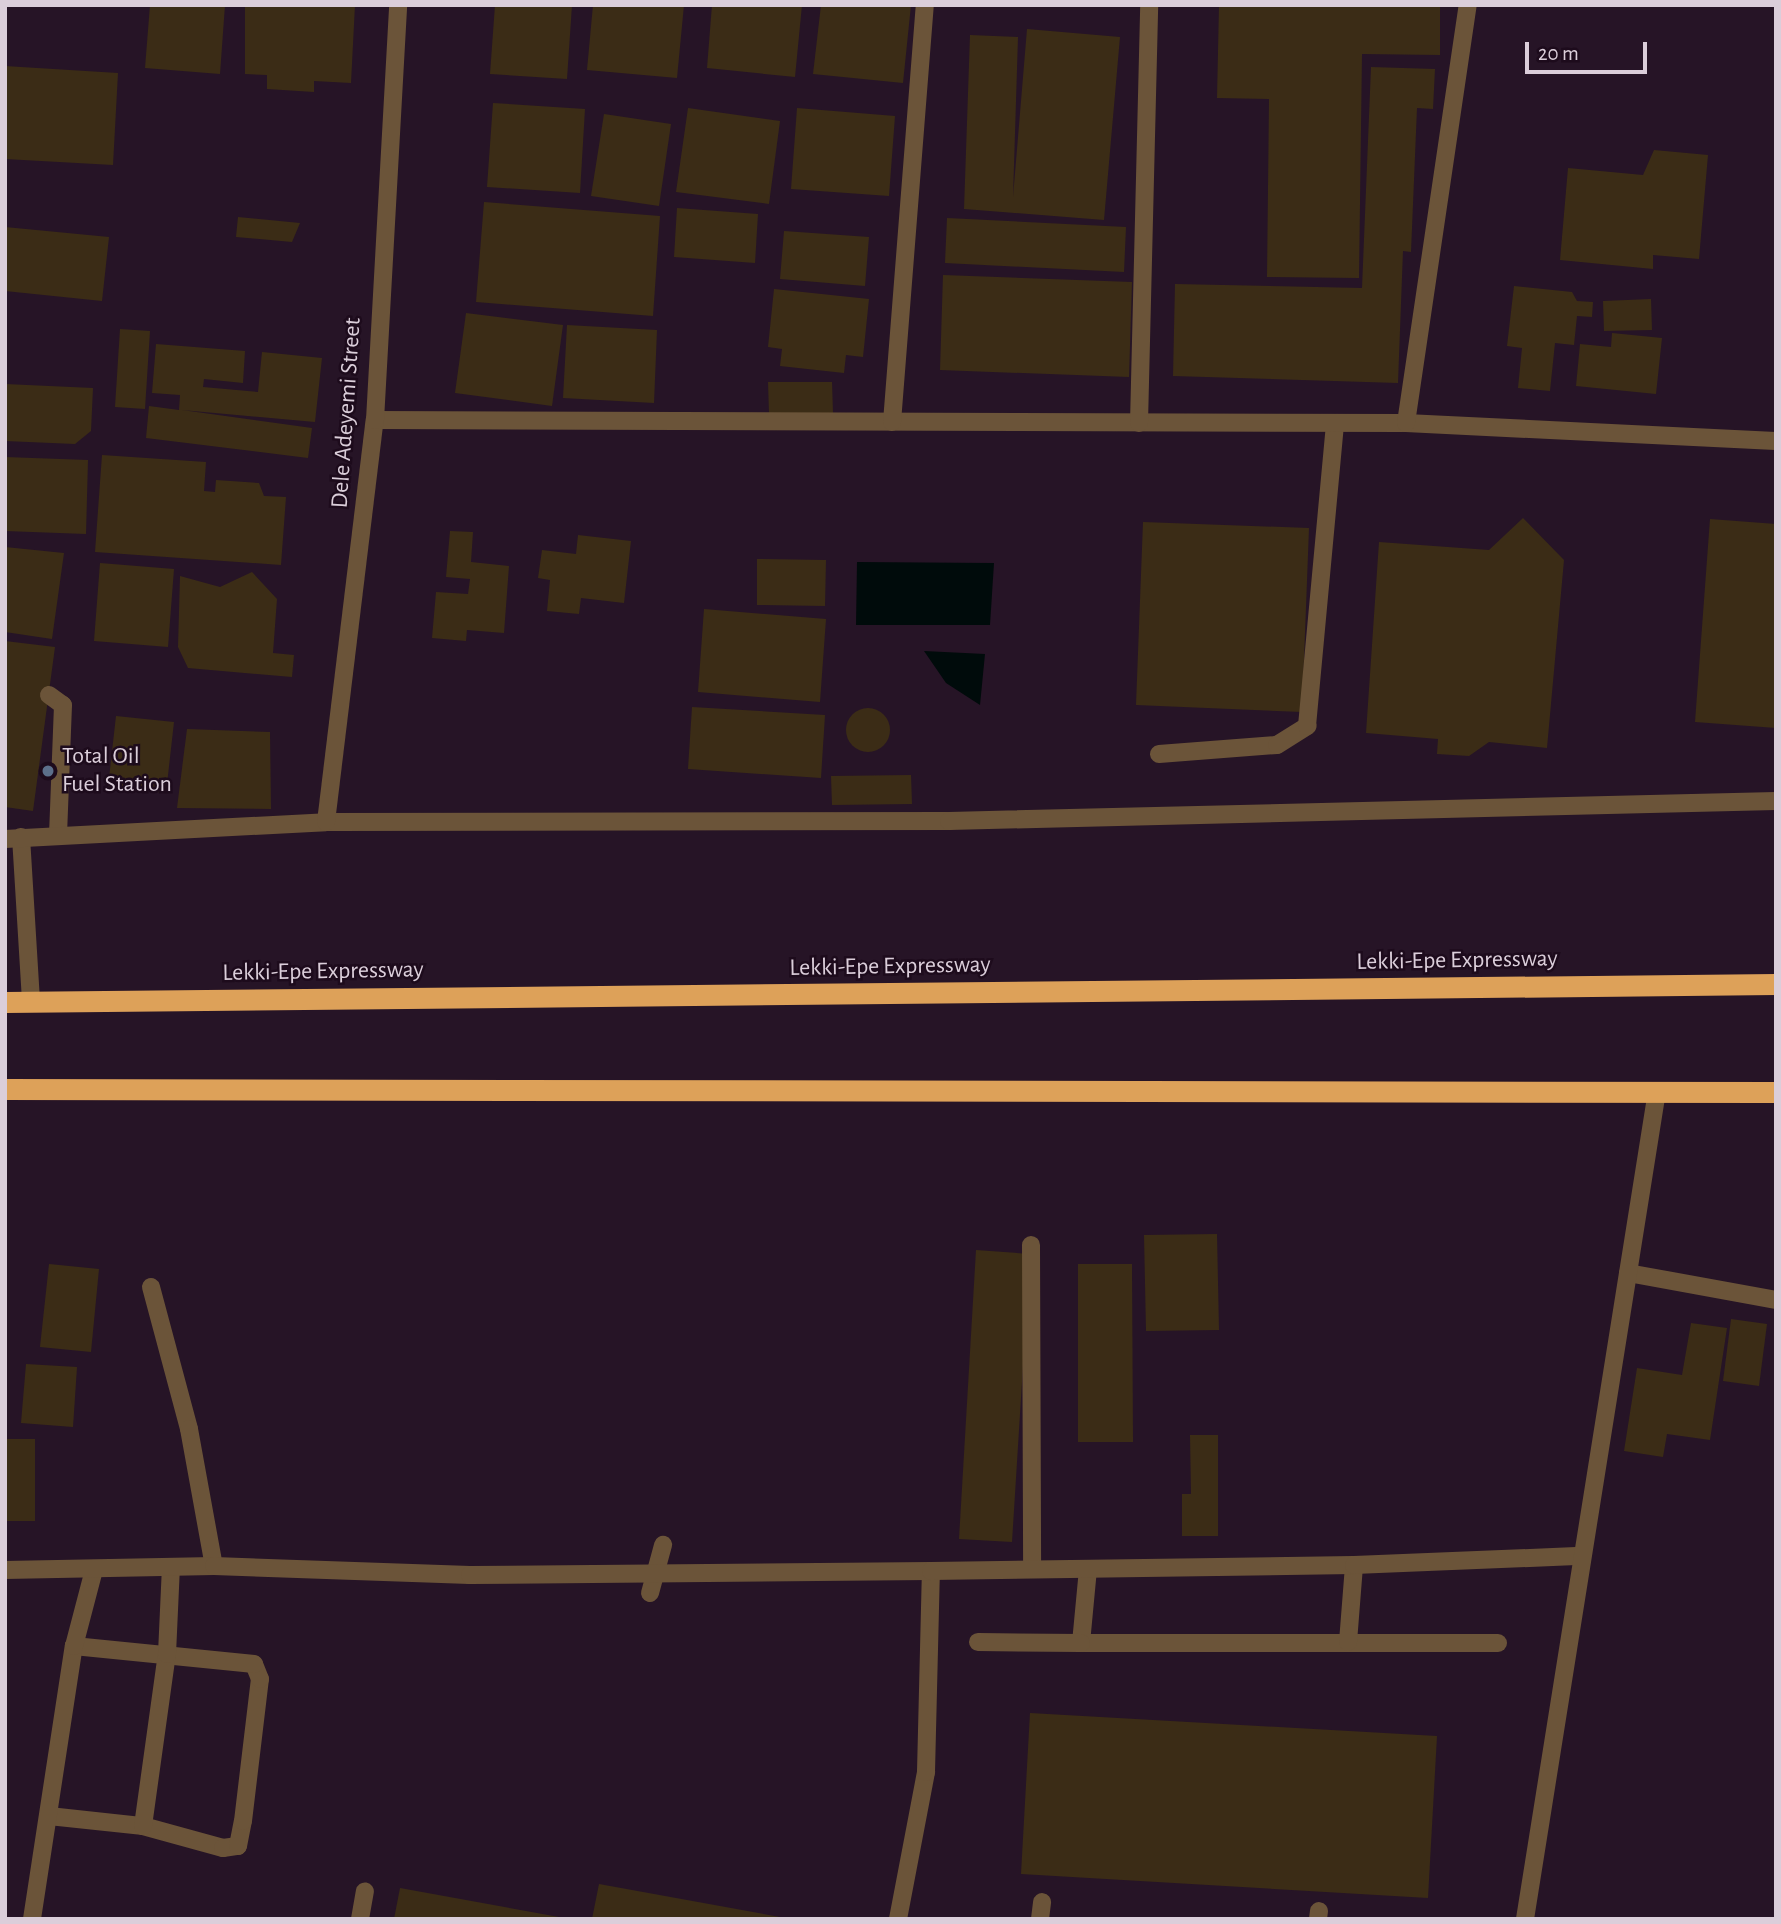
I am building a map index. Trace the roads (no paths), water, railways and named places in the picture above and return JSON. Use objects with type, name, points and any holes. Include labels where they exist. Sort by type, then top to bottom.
[{"type":"highway","name":"Lekki-Epe Expressway","points":[[5,1002],[1776,984]]},
{"type":"highway","points":[[5,1089],[1776,1092]]},
{"type":"street","name":"Dele Adeyemi Street","points":[[326,822],[374,420],[398,5]]},
{"type":"street","points":[[892,422],[925,5]]},
{"type":"street","points":[[1139,423],[1149,5]]},
{"type":"street","points":[[1406,424],[1468,5]]},
{"type":"street","points":[[374,420],[1406,424],[1776,441]]},
{"type":"street","points":[[1159,754],[1278,745],[1307,726],[1335,423]]},
{"type":"street","points":[[49,695],[63,705],[58,836]]},
{"type":"street","points":[[31,1001],[13,838],[326,822],[949,821],[1776,802]]},
{"type":"street","points":[[1525,1919],[1657,1091]]},
{"type":"street","points":[[1031,1245],[1032,1567]]},
{"type":"street","points":[[1628,1273],[1776,1300]]},
{"type":"street","points":[[151,1287],[190,1429],[214,1566]]},
{"type":"street","points":[[650,1594],[663,1545]]},
{"type":"street","points":[[5,1570],[214,1566],[470,1575],[931,1571],[1032,1567],[1088,1569],[1354,1566],[1582,1556]]},
{"type":"street","points":[[1348,1642],[1354,1566]]},
{"type":"street","points":[[143,1826],[167,1654],[171,1567]]},
{"type":"street","points":[[1081,1643],[1088,1569]]},
{"type":"street","points":[[32,1919],[74,1646],[94,1570]]},
{"type":"street","points":[[898,1919],[926,1772],[931,1571]]},
{"type":"street","points":[[978,1642],[1498,1643]]},
{"type":"street","points":[[49,1816],[143,1826],[223,1848],[238,1846],[243,1821],[260,1679],[254,1664],[74,1646]]},
{"type":"street","points":[[360,1919],[365,1891]]},
{"type":"place","name":"Total Oil Fuel Station","points":[[48,771]]}]
